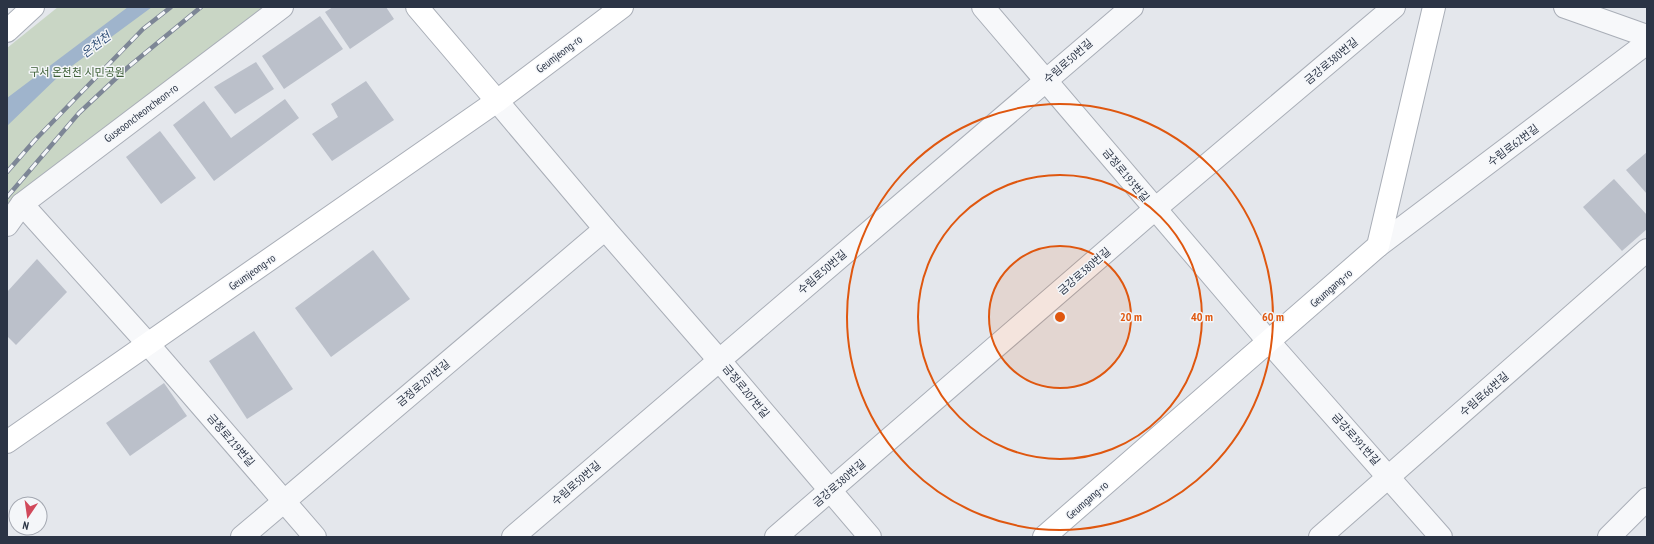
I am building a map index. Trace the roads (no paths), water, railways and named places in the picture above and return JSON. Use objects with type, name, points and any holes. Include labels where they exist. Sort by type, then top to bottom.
[{"type":"street","points":[[7,31],[33,7]]},
{"type":"street","name":"Guseooncheoncheon-ro","points":[[7,226],[22,204],[282,7]]},
{"type":"street","points":[[417,7],[497,101]]},
{"type":"street","name":"Geumjeong-ro","points":[[7,442],[497,101],[622,7]]},
{"type":"street","name":"금정로193번길","points":[[983,7],[1269,342]]},
{"type":"street","name":"수림로50번길","points":[[513,537],[1132,7]]},
{"type":"street","name":"금강로380번길","points":[[776,537],[1155,209],[1394,7]]},
{"type":"street","points":[[1378,246],[1434,7]]},
{"type":"street","points":[[1565,7],[1647,36]]},
{"type":"street","name":"수림로62번길","points":[[1378,246],[1647,43]]},
{"type":"street","name":"금정로207번길","points":[[497,101],[604,230],[719,360],[870,537]]},
{"type":"street","name":"금정로219번길","points":[[22,204],[148,344],[315,537]]},
{"type":"street","name":"금정로207번길","points":[[242,537],[604,230]]},
{"type":"street","name":"Geumgang-ro","points":[[1044,537],[1378,246]]},
{"type":"street","name":"수림로66번길","points":[[1320,537],[1647,250]]},
{"type":"street","name":"금강로391번길","points":[[1269,342],[1441,537]]},
{"type":"street","points":[[1609,537],[1647,500]]},
{"type":"water","name":"온천천","points":[[128,7],[152,7],[61,74],[7,126],[7,98]]},
{"type":"railway","points":[[7,172],[35,140],[143,29],[171,7]]},
{"type":"railway","points":[[7,197],[79,113],[127,68],[201,7]]},
{"type":"park label","name":"구서 온천천 시민공원","points":[[77,72]]}]
